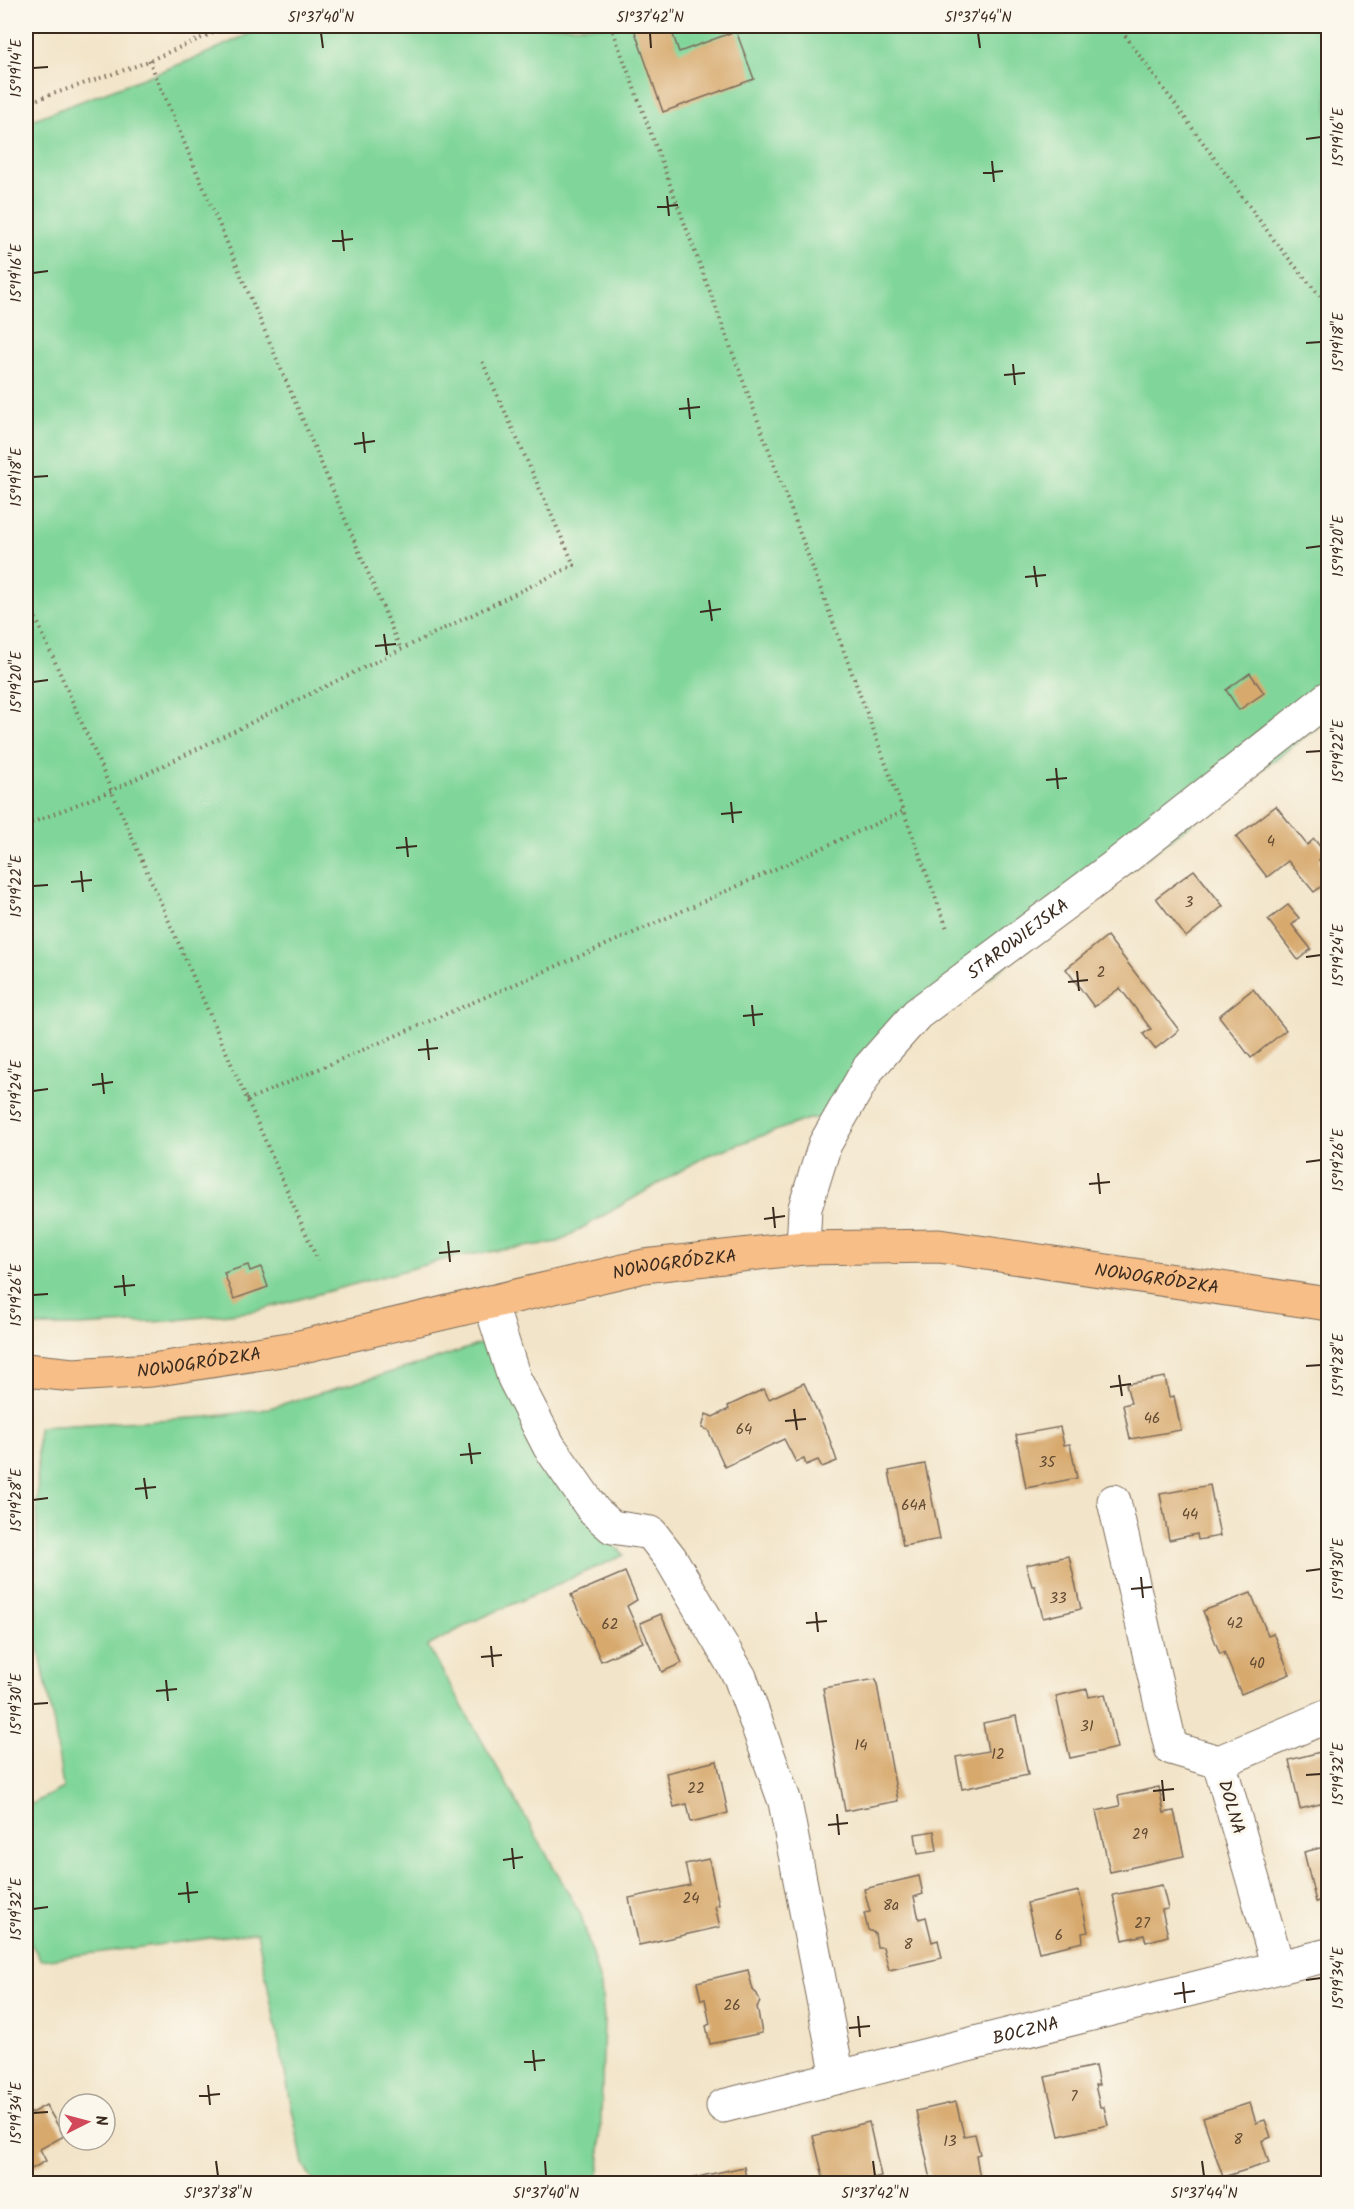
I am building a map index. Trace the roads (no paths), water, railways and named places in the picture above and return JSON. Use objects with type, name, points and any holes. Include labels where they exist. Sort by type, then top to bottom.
[{"type":"main road","name":"NOWOGRÓDZKA","points":[[26,1370],[73,1375],[152,1370],[295,1348],[644,1266],[803,1248],[939,1246],[1329,1304]]},
{"type":"street","name":"STAROWIEJSKA","points":[[803,1248],[805,1208],[825,1144],[868,1069],[916,1014],[1114,866],[1329,698]]},
{"type":"street","points":[[490,1302],[513,1378],[549,1446],[594,1511],[612,1527],[651,1533],[671,1559],[740,1677],[785,1802],[838,2077]]},
{"type":"street","points":[[1114,1501],[1171,1748],[1219,1762]]},
{"type":"street","name":"DOLNA","points":[[1278,1967],[1219,1762],[1329,1716]]},
{"type":"street","name":"BOCZNA","points":[[723,2106],[1329,1955]]}]
